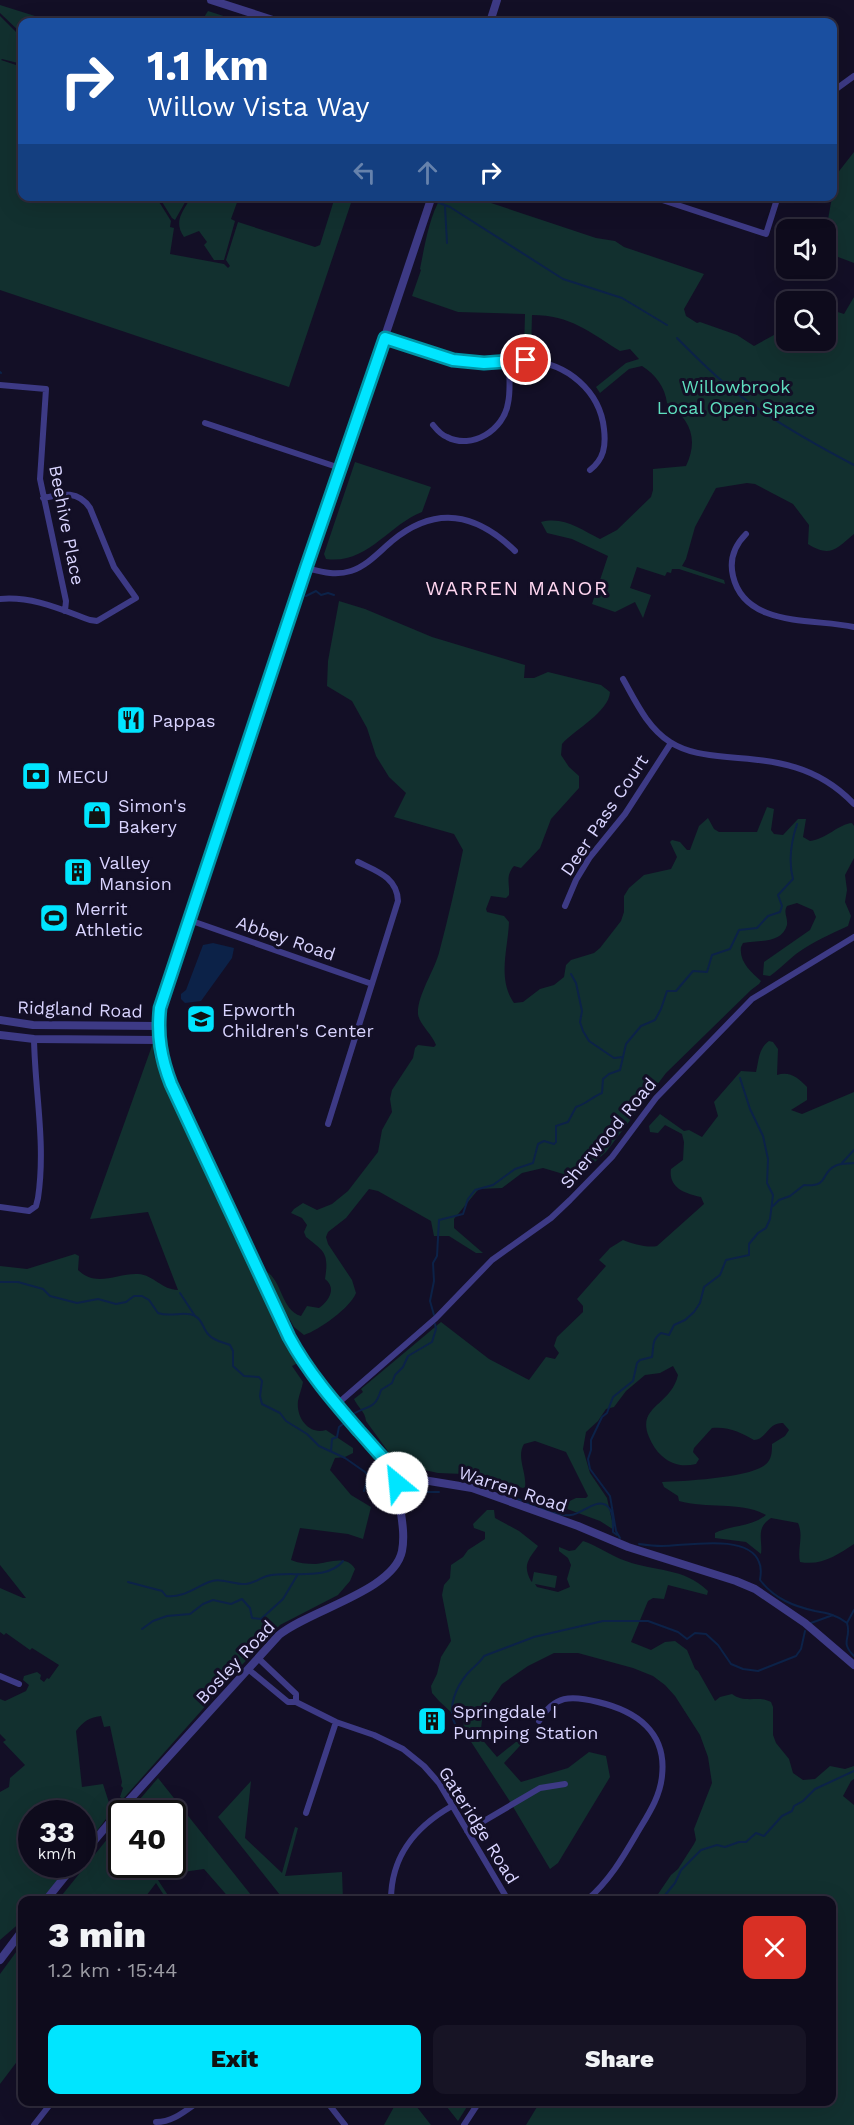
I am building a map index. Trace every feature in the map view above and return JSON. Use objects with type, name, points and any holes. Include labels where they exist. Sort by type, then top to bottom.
[{"type":"street","points":[[211,0],[267,18]]},
{"type":"street","points":[[491,18],[497,0]]},
{"type":"street","points":[[837,88],[854,76]]},
{"type":"street","points":[[398,1472],[336,1405],[304,1362],[274,1308],[171,1084],[162,1061],[158,1026],[160,1008],[189,920],[431,201]]},
{"type":"street","points":[[665,201],[766,234],[776,201]]},
{"type":"street","points":[[385,338],[453,360],[484,363],[540,362],[566,371],[588,389],[601,412],[605,436],[603,455],[598,464],[590,470]]},
{"type":"street","points":[[433,425],[448,438],[456,440],[467,441],[489,433],[505,415],[508,403],[509,361]]},
{"type":"street","name":"Beehive Place","points":[[0,385],[46,389],[39,465],[43,498],[66,601],[65,611],[42,602],[0,599]]},
{"type":"street","points":[[205,423],[340,468]]},
{"type":"street","points":[[43,498],[70,494],[85,501],[114,567],[136,598],[97,621],[65,611]]},
{"type":"street","points":[[306,568],[335,574],[355,570],[408,529],[419,523],[439,518],[452,517],[477,524],[500,536],[515,551]]},
{"type":"street","points":[[746,534],[736,544],[731,564],[736,586],[750,604],[770,615],[854,627]]},
{"type":"street","points":[[622,679],[647,720],[671,743],[706,755],[790,765],[822,778],[853,802]]},
{"type":"street","name":"Deer Pass Court","points":[[565,906],[590,857],[625,814],[671,743]]},
{"type":"street","points":[[328,1124],[395,913],[397,894],[390,879],[358,862]]},
{"type":"street","name":"Abbey Road","points":[[189,920],[372,984]]},
{"type":"street","name":"Sherwood Road","points":[[336,1405],[436,1318],[492,1260],[550,1218],[570,1200],[612,1157],[656,1098],[752,999],[854,938]]},
{"type":"street","name":"Ridgland Road","points":[[0,1020],[33,1025],[158,1026]]},
{"type":"street","name":"Ridgland Road","points":[[0,1035],[34,1039],[159,1040]]},
{"type":"street","points":[[0,1207],[19,1210],[34,1209],[38,1198],[42,1146],[34,1039]]},
{"type":"street","name":"Warren Road","points":[[398,1472],[418,1479],[472,1488],[578,1526],[628,1547],[710,1571],[755,1589],[813,1629],[854,1665]]},
{"type":"street","name":"Bosley Road","points":[[96,1839],[272,1642],[292,1625],[361,1592],[380,1580],[399,1560],[402,1545],[398,1472]]},
{"type":"street","name":"Gateridge Road","points":[[258,1658],[296,1694],[296,1702]]},
{"type":"street","name":"Gateridge Road","points":[[248,1669],[288,1701],[296,1702],[336,1722],[374,1735],[403,1749],[424,1766],[439,1783],[506,1896]]},
{"type":"street","points":[[0,1677],[19,1684]]},
{"type":"street","points":[[539,1721],[552,1705],[569,1697],[579,1697],[612,1705],[634,1715],[644,1723],[657,1741],[662,1777],[659,1793],[613,1874],[592,1896]]},
{"type":"street","points":[[306,1813],[336,1722]]},
{"type":"street","points":[[467,1831],[540,1788],[566,1784]]},
{"type":"street","points":[[392,1896],[395,1870],[411,1838],[423,1825],[452,1806]]},
{"type":"street","points":[[49,1896],[64,1878]]},
{"type":"street","points":[[1,1958],[18,1936]]},
{"type":"street","points":[[34,2125],[49,2106]]},
{"type":"street","points":[[156,2122],[170,2120],[193,2106]]},
{"type":"street","points":[[330,2106],[345,2125]]},
{"type":"street","points":[[464,2125],[476,2106]]},
{"type":"green space","points":[[0,5],[41,18],[18,18],[18,30],[0,13]]},
{"type":"green space","points":[[208,11],[230,18],[204,18]]},
{"type":"green space","points":[[0,16],[18,34],[18,63],[1,60],[18,66],[18,201],[158,201],[171,221],[170,227],[174,228],[170,254],[224,264],[228,268],[230,266],[226,260],[238,222],[315,247],[320,245],[334,201],[352,201],[289,387],[0,290]]},
{"type":"green space","points":[[854,152],[854,263],[836,256],[836,219],[828,219],[831,201],[837,201],[837,174]]},
{"type":"green space","points":[[161,201],[186,201],[175,220]]},
{"type":"green space","points":[[189,201],[238,201],[231,219],[235,221],[224,260],[214,260],[204,245],[207,242],[199,231],[184,237],[179,226],[180,217]]},
{"type":"green space","name":"Willowbrook Local Open Space","points":[[439,201],[485,201],[596,238],[615,241],[624,247],[704,274],[684,309],[686,316],[697,323],[700,322],[737,335],[754,346],[776,333],[776,351],[836,351],[836,311],[844,314],[854,297],[854,534],[832,550],[816,548],[808,544],[809,525],[793,504],[755,484],[747,483],[716,488],[695,527],[682,566],[724,580],[725,584],[679,569],[672,569],[671,573],[667,572],[665,576],[637,567],[630,588],[651,595],[643,618],[635,602],[615,612],[592,604],[608,556],[572,539],[547,533],[541,522],[565,522],[600,539],[617,530],[651,497],[653,469],[686,466],[692,447],[690,430],[682,416],[667,403],[659,382],[642,366],[629,369],[600,393],[596,387],[626,363],[639,359],[630,349],[620,351],[569,321],[532,315],[531,351],[524,351],[525,314],[458,312],[412,296],[421,270],[430,222]]},
{"type":"green space","points":[[355,462],[431,487],[422,512],[398,526],[377,543],[354,556],[326,559],[324,554]]},
{"type":"green space","points":[[339,601],[365,609],[432,637],[525,665],[524,678],[534,678],[548,672],[601,685],[610,692],[604,707],[598,714],[562,744],[561,755],[579,776],[579,788],[551,819],[540,848],[521,868],[514,866],[511,870],[509,895],[506,898],[491,896],[486,909],[487,912],[504,916],[509,922],[505,974],[509,994],[514,1003],[523,1002],[540,989],[554,985],[564,977],[566,965],[571,960],[594,953],[600,948],[621,921],[624,912],[624,896],[629,888],[644,875],[671,869],[677,857],[670,842],[672,840],[680,842],[687,850],[690,850],[699,826],[708,818],[714,829],[719,832],[757,832],[767,807],[774,809],[771,830],[774,834],[783,835],[798,819],[806,819],[803,837],[810,841],[852,823],[854,826],[854,858],[845,875],[847,890],[845,902],[851,916],[848,926],[802,950],[770,976],[763,975],[764,962],[810,930],[816,917],[813,910],[797,903],[787,906],[785,911],[787,925],[780,935],[769,940],[743,943],[742,957],[746,966],[761,981],[759,984],[666,1073],[606,1152],[577,1178],[543,1168],[522,1173],[502,1188],[477,1191],[454,1219],[454,1228],[483,1253],[476,1253],[449,1236],[434,1236],[431,1221],[378,1191],[369,1189],[346,1218],[328,1232],[326,1237],[328,1244],[352,1280],[356,1293],[353,1299],[333,1318],[304,1335],[294,1327],[266,1277],[266,1271],[276,1282],[289,1308],[301,1316],[307,1306],[319,1308],[330,1294],[331,1286],[325,1279],[326,1258],[318,1246],[306,1237],[304,1232],[307,1225],[302,1218],[291,1213],[303,1203],[317,1210],[332,1204],[348,1191],[378,1152],[382,1130],[392,1112],[390,1099],[392,1090],[413,1058],[415,1048],[418,1045],[434,1047],[436,1045],[419,1018],[418,1007],[439,953],[463,850],[454,834],[394,817],[406,793],[389,777],[376,756],[367,728],[352,701],[327,686],[328,661]]},
{"type":"green space","points":[[769,1041],[773,1042],[778,1049],[777,1075],[794,1076],[807,1087],[807,1100],[791,1110],[802,1114],[854,1092],[854,1544],[822,1561],[800,1562],[798,1523],[771,1518],[761,1530],[761,1554],[746,1542],[715,1538],[715,1533],[754,1522],[766,1515],[746,1508],[679,1501],[678,1496],[664,1487],[662,1482],[719,1478],[750,1472],[768,1462],[772,1444],[785,1436],[789,1430],[783,1423],[778,1423],[762,1437],[754,1440],[729,1429],[712,1428],[694,1448],[693,1452],[699,1459],[696,1464],[682,1465],[670,1461],[654,1447],[646,1427],[651,1412],[674,1385],[678,1375],[673,1366],[660,1373],[645,1375],[626,1391],[614,1407],[606,1409],[598,1421],[586,1432],[583,1449],[590,1473],[607,1498],[614,1530],[600,1521],[559,1506],[576,1498],[588,1496],[566,1452],[535,1441],[524,1444],[522,1449],[521,1460],[525,1482],[523,1488],[463,1474],[438,1473],[402,1465],[395,1461],[366,1421],[354,1399],[363,1392],[361,1389],[441,1322],[489,1359],[529,1380],[546,1357],[555,1359],[559,1353],[554,1346],[557,1337],[583,1312],[583,1306],[577,1299],[606,1266],[599,1260],[610,1248],[623,1240],[640,1245],[657,1246],[704,1204],[701,1197],[684,1192],[672,1181],[671,1169],[683,1160],[682,1134],[665,1125],[658,1133],[650,1132],[649,1126],[660,1114],[684,1131],[689,1130],[702,1137],[718,1116],[714,1102],[741,1071],[756,1072],[761,1051]]},
{"type":"green space","points":[[153,1043],[154,1056],[193,1146],[250,1264],[278,1332],[298,1363],[292,1366],[303,1382],[298,1401],[301,1419],[309,1428],[326,1430],[353,1448],[353,1453],[335,1458],[330,1470],[351,1495],[371,1507],[363,1539],[348,1534],[300,1528],[291,1560],[312,1564],[347,1562],[355,1569],[350,1581],[338,1595],[280,1625],[123,1799],[120,1797],[123,1788],[110,1726],[104,1727],[101,1716],[84,1722],[76,1731],[82,1787],[103,1784],[108,1800],[108,1816],[96,1832],[96,1800],[18,1800],[18,1878],[59,1878],[44,1896],[18,1896],[18,1924],[0,1940],[0,1792],[9,1787],[10,1778],[25,1765],[3,1742],[6,1740],[0,1734],[0,1699],[5,1701],[26,1691],[29,1685],[23,1680],[24,1676],[37,1672],[44,1682],[59,1665],[32,1648],[30,1650],[6,1633],[4,1635],[0,1632],[0,1588],[26,1598],[0,1565],[0,1266],[27,1269],[75,1254],[79,1256],[78,1270],[92,1278],[138,1274],[149,1277],[167,1288],[178,1290],[148,1212],[90,1219]]},
{"type":"green space","points":[[487,1510],[494,1510],[495,1518],[519,1531],[538,1546],[527,1566],[531,1581],[534,1572],[557,1576],[555,1588],[535,1584],[537,1587],[558,1592],[570,1587],[567,1579],[571,1565],[568,1558],[559,1551],[559,1547],[569,1551],[575,1550],[583,1541],[626,1561],[679,1574],[699,1583],[708,1591],[707,1595],[668,1585],[664,1599],[653,1598],[648,1601],[631,1642],[651,1650],[665,1642],[675,1641],[687,1650],[695,1669],[715,1701],[732,1694],[737,1697],[771,1702],[773,1735],[776,1743],[789,1759],[793,1773],[803,1780],[815,1779],[830,1766],[845,1769],[854,1766],[854,1779],[843,1796],[854,1805],[854,2125],[526,2125],[538,2106],[836,2106],[836,1896],[657,1896],[678,1869],[696,1840],[694,1829],[712,1783],[708,1757],[700,1735],[675,1696],[665,1685],[653,1676],[633,1668],[578,1653],[554,1653],[528,1666],[502,1684],[483,1712],[480,1737],[497,1757],[527,1733],[530,1735],[504,1763],[521,1782],[568,1768],[589,1752],[606,1756],[610,1777],[558,1863],[550,1869],[464,1731],[463,1718],[453,1714],[432,1693],[431,1686],[441,1657],[451,1641],[442,1595],[444,1585],[450,1578],[451,1565],[485,1539],[485,1532],[474,1528],[473,1524]]},
{"type":"green space","points":[[158,1778],[175,1800],[139,1800]]},
{"type":"green space","points":[[251,1781],[245,1838],[282,1873],[295,1827],[298,1828],[285,1876],[342,1872],[343,1896],[281,1896],[218,1817]]},
{"type":"green space","points":[[186,1813],[252,1896],[228,1896],[204,1869],[186,1872]]},
{"type":"green space","points":[[108,1838],[108,1878],[160,1878],[158,1880],[168,1896],[164,1896],[156,1883],[146,1896],[61,1896],[76,1878],[96,1878],[96,1853]]},
{"type":"green space","points":[[18,1949],[18,2060],[0,2084],[0,1974]]},
{"type":"green space","points":[[394,2106],[416,2106],[431,2125],[384,2125]]},
{"type":"green space","points":[[446,2106],[467,2106],[458,2121]]},
{"type":"water","points":[[213,943],[234,948],[232,958],[201,1001],[185,1003],[181,999],[181,994],[186,990],[203,945]]},
{"type":"waterway","points":[[434,201],[450,207],[563,279],[622,298],[667,325]]},
{"type":"waterway","points":[[445,207],[447,243]]},
{"type":"waterway","points":[[677,338],[722,382],[753,405],[854,465]]},
{"type":"waterway","points":[[306,596],[316,591],[321,595],[328,593],[334,595]]},
{"type":"waterway","points":[[434,1315],[430,1301],[434,1281],[433,1263],[437,1256],[439,1220],[463,1214],[468,1199],[475,1190],[493,1185],[515,1169],[533,1163],[538,1144],[544,1141],[554,1144],[556,1126],[568,1122],[576,1107],[602,1093],[603,1079],[620,1070],[626,1044],[641,1026],[655,1020],[667,991],[676,991],[693,971],[707,972],[712,955],[730,949],[739,930],[757,928],[768,916],[780,912],[782,906],[778,895],[793,879],[791,851],[797,824]]},
{"type":"waterway","points":[[571,974],[576,983],[582,1011],[580,1022],[589,1041],[614,1058],[623,1057]]},
{"type":"waterway","points":[[620,1538],[616,1531],[610,1496],[590,1469],[588,1459],[591,1440],[602,1417],[607,1413],[613,1397],[633,1381],[637,1363],[652,1357],[656,1338],[661,1333],[669,1335],[674,1325],[685,1320],[694,1312],[700,1303],[704,1287],[720,1275],[726,1260],[749,1255],[749,1244],[758,1233],[766,1228],[770,1219],[773,1195],[767,1183],[768,1159],[763,1136],[750,1109],[740,1078]]},
{"type":"waterway","points":[[842,1163],[854,1150]]},
{"type":"waterway","points":[[773,1206],[804,1185],[818,1184],[835,1166],[854,1163]]},
{"type":"waterway","points":[[0,1282],[18,1282],[43,1289],[50,1296],[77,1303],[98,1299],[116,1304],[126,1302],[134,1296],[142,1296],[149,1300],[158,1313],[195,1316],[211,1337],[230,1345],[233,1351],[233,1366],[244,1376],[259,1377],[262,1381],[260,1396],[262,1404],[280,1413],[286,1421],[307,1434],[319,1446],[345,1458],[386,1488]]},
{"type":"waterway","points":[[180,1293],[195,1316]]},
{"type":"waterway","points":[[353,1414],[373,1404],[381,1390],[392,1383],[408,1356],[432,1342],[436,1329],[435,1324]]},
{"type":"waterway","points":[[331,1451],[332,1439],[337,1437],[339,1427],[343,1424]]},
{"type":"waterway","points":[[364,1491],[367,1481],[371,1479]]},
{"type":"waterway","points":[[404,1492],[439,1492]]},
{"type":"waterway","points":[[508,1495],[564,1515],[575,1514],[597,1504],[606,1505],[612,1514],[613,1532],[617,1535]]},
{"type":"waterway","points":[[639,1544],[662,1546],[715,1543],[743,1547],[753,1553],[759,1562],[760,1580],[778,1597],[799,1607],[836,1616],[847,1623],[847,1647],[854,1656]]},
{"type":"waterway","points":[[128,1582],[162,1591],[166,1596],[172,1596],[183,1594],[214,1581],[246,1584],[276,1574],[318,1573],[336,1567],[343,1561]]},
{"type":"waterway","points":[[142,1629],[153,1621],[167,1616],[190,1614],[213,1600],[231,1604],[242,1599],[250,1608],[252,1618],[261,1619],[283,1599],[298,1574]]},
{"type":"waterway","points":[[847,1623],[854,1610]]},
{"type":"waterway","points":[[811,1623],[833,1615]]},
{"type":"waterway","points":[[455,1724],[452,1705],[459,1685],[467,1674],[484,1656],[534,1637],[603,1621],[648,1621],[678,1632],[687,1639],[695,1633],[706,1634],[718,1645],[731,1664],[743,1669],[758,1671],[796,1656],[801,1649],[805,1631]]},
{"type":"waterway","points":[[664,1896],[675,1883],[681,1870],[701,1850],[717,1845],[725,1847],[746,1842],[756,1833],[764,1836],[782,1816],[792,1811],[794,1806],[815,1789],[854,1771]]},
{"type":"place","name":"Pappas","points":[[131,720]]},
{"type":"place","name":"MECU","points":[[36,776]]},
{"type":"place","name":"Simon's Bakery","points":[[97,815]]},
{"type":"place","name":"Valley Mansion","points":[[78,872]]},
{"type":"place","name":"Merrit Athletic","points":[[54,918]]},
{"type":"place","name":"Epworth Children's Center","points":[[201,1019]]},
{"type":"place","name":"Springdale I Pumping Station","points":[[432,1721]]},
{"type":"district","name":"WARREN MANOR","points":[[517,588]]},
{"type":"route","points":[[397,1483],[398,1472],[390,1466],[318,1383],[274,1308],[162,1061],[158,1026],[160,1008],[385,338],[453,360],[484,363],[526,360]]}]
